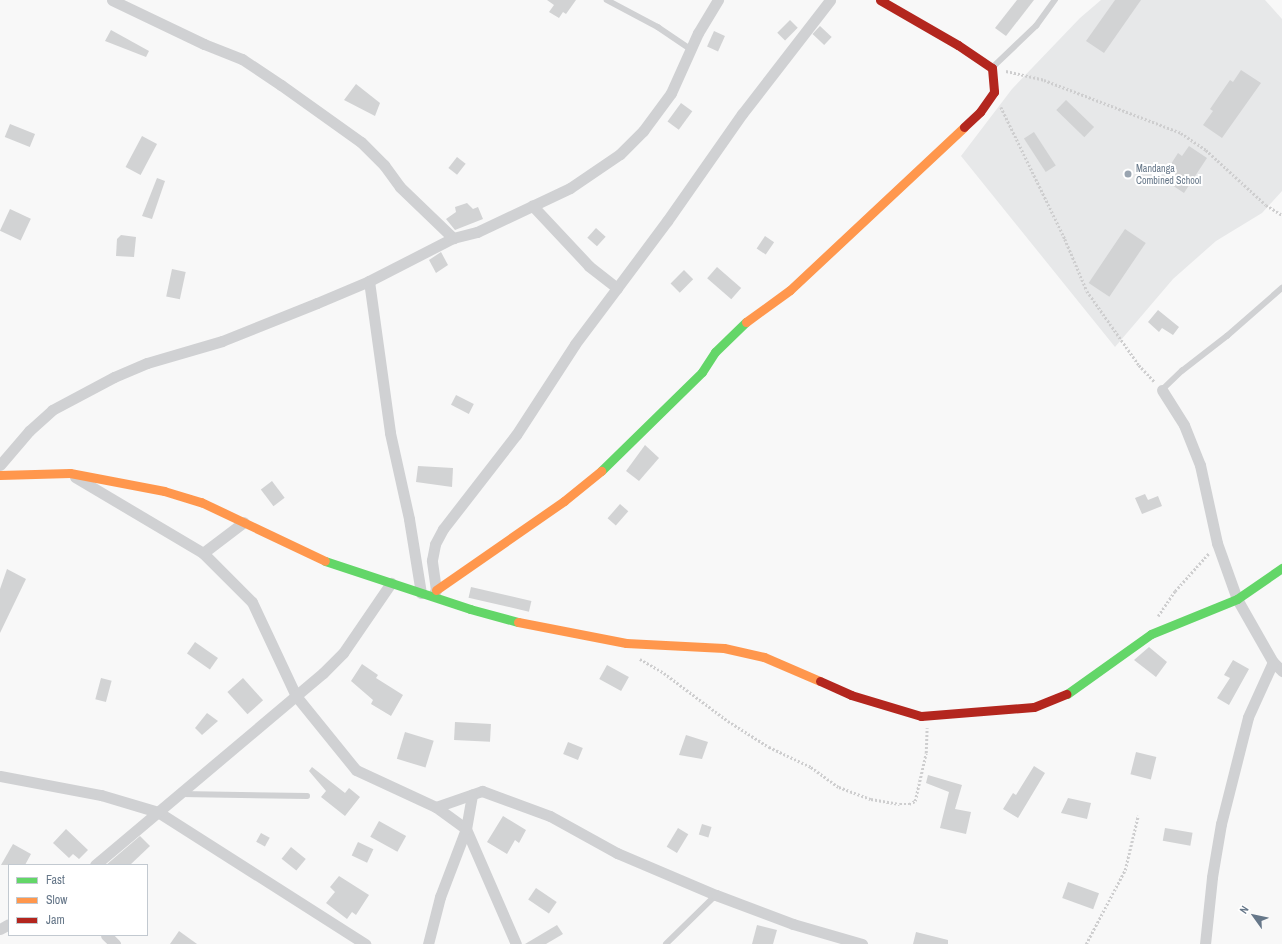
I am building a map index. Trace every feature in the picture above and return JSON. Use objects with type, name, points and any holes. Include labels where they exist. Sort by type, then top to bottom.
[{"type":"street","points":[[112,0],[204,44],[242,59],[282,85],[361,142],[384,165],[400,187],[453,238]]},
{"type":"street","points":[[0,465],[29,431],[52,410],[114,377],[147,363],[222,341],[369,281],[453,238],[477,232],[570,188],[620,154],[643,131],[671,93],[692,50],[698,32],[718,0]]},
{"type":"street","points":[[430,593],[432,560],[435,544],[443,529],[519,430],[574,344],[667,221],[742,114],[830,0]]},
{"type":"street","points":[[430,593],[564,501],[612,462],[702,372],[715,352],[748,320],[790,290],[980,112],[994,92],[992,68],[958,44],[880,0]]},
{"type":"street","points":[[532,205],[594,271],[617,288]]},
{"type":"street","points":[[369,281],[390,433],[409,519],[430,593]]},
{"type":"street","points":[[1162,390],[1184,425],[1200,465],[1217,543],[1237,599],[1273,662],[1282,671]]},
{"type":"street","points":[[70,473],[203,553],[252,602],[296,696],[356,770],[436,807],[466,829],[516,944]]},
{"type":"street","points":[[0,475],[70,473],[164,491],[201,502],[323,560],[391,583],[430,593],[508,620],[626,644],[724,648],[764,657],[851,695],[926,715],[1034,707],[1069,693],[1151,634],[1237,599],[1282,568]]},
{"type":"street","points":[[203,553],[244,522]]},
{"type":"street","points":[[96,864],[177,794],[296,696],[343,653],[391,583]]},
{"type":"street","points":[[1205,944],[1212,877],[1230,786],[1248,717],[1273,662]]},
{"type":"street","points":[[0,776],[101,795],[158,812],[364,944]]},
{"type":"street","points":[[436,807],[482,791],[550,816],[617,853],[716,895],[793,924],[862,944]]},
{"type":"street","points":[[428,944],[440,897],[466,829],[472,795]]},
{"type":"street","points":[[107,936],[115,944]]},
{"type":"lane","points":[[607,0],[658,27],[692,50]]},
{"type":"lane","points":[[992,68],[1036,26],[1055,0]]},
{"type":"lane","points":[[1162,390],[1182,370],[1227,336],[1282,288]]},
{"type":"lane","points":[[177,794],[307,796]]},
{"type":"lane","points":[[666,944],[716,895]]},
{"type":"path","points":[[992,68],[1044,80],[1181,133],[1206,150],[1266,205],[1282,215]]},
{"type":"path","points":[[994,92],[1065,239],[1086,291],[1139,365],[1162,390]]},
{"type":"path","points":[[1151,634],[1161,609],[1217,543]]},
{"type":"path","points":[[634,655],[664,673],[728,721],[769,747],[811,767],[840,787],[872,799],[900,804],[915,801],[926,753],[928,735],[926,715]]},
{"type":"path","points":[[1086,944],[1125,870],[1138,816]]},
{"type":"shaded area","name":"Mandanga Combined School","points":[[1101,0],[1265,0],[1282,19],[1282,191],[1262,213],[1216,241],[1173,279],[1115,347],[961,156],[1012,89],[1080,18]]},
{"type":"building","points":[[547,0],[576,0],[566,14],[563,12],[559,18],[549,12],[554,5]]},
{"type":"building","points":[[1017,0],[1034,0],[1006,36],[995,28]]},
{"type":"building","points":[[1115,0],[1141,0],[1104,53],[1086,41]]},
{"type":"building","points":[[790,20],[798,28],[785,41],[777,33]]},
{"type":"building","points":[[820,26],[832,37],[824,45],[812,34]]},
{"type":"building","points":[[111,30],[149,51],[146,57],[105,41]]},
{"type":"building","points":[[714,31],[725,36],[718,51],[707,47]]},
{"type":"building","points":[[1241,70],[1261,83],[1222,138],[1203,125],[1213,111],[1210,109],[1230,80],[1233,82]]},
{"type":"building","points":[[356,84],[380,103],[375,116],[344,100]]},
{"type":"building","points":[[1066,100],[1094,127],[1084,137],[1056,110]]},
{"type":"building","points":[[681,103],[692,111],[679,130],[667,122]]},
{"type":"building","points":[[10,124],[35,134],[30,147],[5,137]]},
{"type":"building","points":[[1034,132],[1056,166],[1046,172],[1024,139]]},
{"type":"building","points":[[142,136],[157,144],[141,175],[126,167]]},
{"type":"building","points":[[1189,146],[1207,158],[1184,193],[1166,181],[1175,167],[1171,164],[1178,153],[1182,156]]},
{"type":"building","points":[[457,157],[466,164],[457,175],[448,168]]},
{"type":"building","points":[[157,178],[165,181],[152,219],[142,216]]},
{"type":"building","points":[[467,203],[473,209],[478,207],[483,219],[455,230],[446,219],[456,212],[455,207]]},
{"type":"building","points":[[10,209],[31,219],[21,240],[0,231]]},
{"type":"building","points":[[596,228],[606,237],[597,246],[587,238]]},
{"type":"building","points":[[1125,229],[1146,243],[1109,297],[1089,283]]},
{"type":"building","points":[[121,235],[136,237],[134,257],[116,256],[117,239]]},
{"type":"building","points":[[765,236],[774,242],[766,255],[757,248]]},
{"type":"building","points":[[441,252],[448,265],[436,273],[429,260]]},
{"type":"building","points":[[717,267],[741,288],[731,299],[707,278]]},
{"type":"building","points":[[172,269],[186,272],[180,299],[166,296]]},
{"type":"building","points":[[684,270],[693,279],[680,293],[671,283]]},
{"type":"building","points":[[1158,310],[1179,327],[1173,335],[1162,328],[1159,332],[1148,322]]},
{"type":"building","points":[[456,395],[474,404],[469,414],[451,405]]},
{"type":"building","points":[[645,445],[659,458],[639,481],[626,471]]},
{"type":"building","points":[[418,466],[453,468],[452,487],[416,482]]},
{"type":"building","points":[[272,481],[285,498],[273,506],[261,489]]},
{"type":"building","points":[[1145,494],[1148,500],[1158,496],[1162,506],[1142,514],[1135,498]]},
{"type":"building","points":[[620,504],[628,511],[616,526],[608,518]]},
{"type":"building","points":[[7,569],[26,579],[0,633],[0,589]]},
{"type":"building","points":[[471,587],[531,601],[529,612],[469,598]]},
{"type":"building","points":[[195,642],[218,658],[210,670],[187,653]]},
{"type":"building","points":[[1149,647],[1167,662],[1156,677],[1134,660]]},
{"type":"building","points":[[1233,660],[1249,669],[1229,705],[1217,698],[1230,678],[1224,675]]},
{"type":"building","points":[[362,664],[378,675],[376,678],[403,695],[391,716],[371,704],[373,700],[351,681]]},
{"type":"building","points":[[607,665],[629,677],[621,691],[599,679]]},
{"type":"building","points":[[101,678],[112,681],[106,702],[95,699]]},
{"type":"building","points":[[243,678],[263,700],[247,714],[227,692]]},
{"type":"building","points":[[207,713],[218,721],[202,735],[195,728]]},
{"type":"building","points":[[455,722],[491,724],[490,742],[454,740]]},
{"type":"building","points":[[405,732],[434,741],[426,768],[397,759]]},
{"type":"building","points":[[686,735],[708,742],[702,759],[679,755]]},
{"type":"building","points":[[568,742],[583,748],[578,760],[563,754]]},
{"type":"building","points":[[1136,752],[1156,757],[1151,779],[1130,774]]},
{"type":"building","points":[[1034,766],[1045,773],[1018,818],[1003,809],[1013,793],[1016,795]]},
{"type":"building","points":[[312,767],[345,793],[349,788],[360,797],[345,816],[321,797],[326,791],[309,771]]},
{"type":"building","points":[[928,775],[962,785],[955,809],[971,812],[966,834],[940,828],[949,792],[926,783]]},
{"type":"building","points":[[1068,798],[1091,803],[1087,819],[1061,813]]},
{"type":"building","points":[[503,816],[526,830],[519,843],[515,840],[507,854],[487,842]]},
{"type":"building","points":[[379,821],[406,836],[397,852],[370,837]]},
{"type":"building","points":[[702,824],[712,827],[708,837],[699,835]]},
{"type":"building","points":[[678,828],[688,834],[677,853],[667,847]]},
{"type":"building","points":[[1165,828],[1193,833],[1190,846],[1163,841]]},
{"type":"building","points":[[66,829],[88,850],[79,859],[73,854],[69,858],[53,843]]},
{"type":"building","points":[[261,833],[270,838],[265,847],[256,842]]},
{"type":"building","points":[[140,836],[150,846],[131,864],[107,864]]},
{"type":"building","points":[[358,842],[373,849],[367,863],[352,856]]},
{"type":"building","points":[[13,844],[31,854],[26,864],[1,865]]},
{"type":"building","points":[[291,847],[306,859],[296,871],[282,859]]},
{"type":"building","points":[[339,876],[369,895],[356,915],[352,912],[347,919],[326,903],[335,892],[330,887]]},
{"type":"building","points":[[1068,882],[1099,893],[1093,909],[1062,898]]},
{"type":"building","points":[[536,888],[557,902],[549,914],[528,900]]},
{"type":"building","points":[[557,925],[563,934],[546,944],[525,944]]},
{"type":"building","points":[[757,925],[777,930],[773,944],[752,944]]},
{"type":"building","points":[[179,931],[197,944],[170,944]]},
{"type":"building","points":[[916,932],[948,940],[948,944],[913,944]]},
{"type":"traffic: fast","points":[[601,471],[702,372],[715,352],[746,322]]},
{"type":"traffic: fast","points":[[325,561],[470,609],[518,622]]},
{"type":"traffic: fast","points":[[1067,694],[1151,634],[1237,599],[1282,568]]},
{"type":"traffic: slow","points":[[746,322],[790,290],[964,127]]},
{"type":"traffic: slow","points":[[436,590],[564,501],[601,471]]},
{"type":"traffic: slow","points":[[0,475],[70,473],[164,491],[201,502],[325,561]]},
{"type":"traffic: slow","points":[[518,622],[626,643],[724,648],[764,657],[820,681]]},
{"type":"traffic: jam","points":[[880,0],[958,45],[992,68],[994,92],[980,112],[964,127]]},
{"type":"traffic: jam","points":[[820,681],[851,695],[921,716],[1034,707],[1067,694]]},
{"type":"place","name":"Mandanga Combined School","points":[[1128,174]]}]
